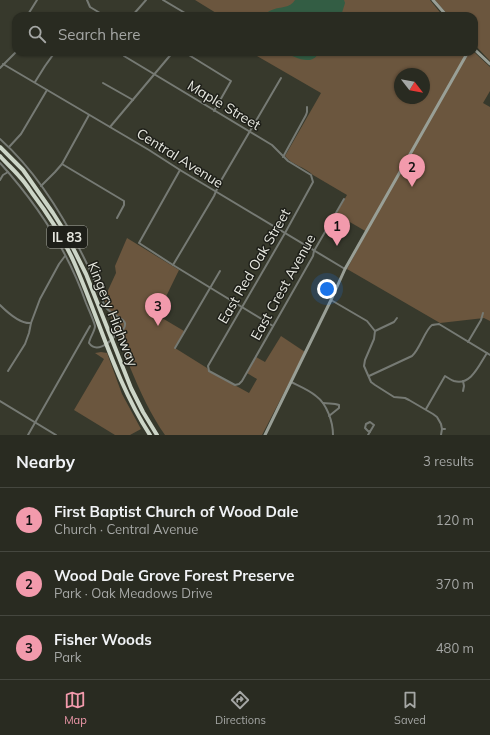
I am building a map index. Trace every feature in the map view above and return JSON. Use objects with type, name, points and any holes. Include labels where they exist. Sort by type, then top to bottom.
[{"type":"highway","name":"Kingery Highway","points":[[0,147],[23,170],[65,232],[86,274],[130,388],[157,435]]},
{"type":"highway","name":"Kingery Highway","points":[[0,156],[20,177],[41,204],[58,231],[86,290],[106,344],[127,392],[150,435]]},
{"type":"street","points":[[30,12],[37,0]]},
{"type":"street","points":[[87,0],[90,7],[98,12]]},
{"type":"street","points":[[136,12],[146,0]]},
{"type":"street","points":[[163,0],[183,12]]},
{"type":"street","points":[[433,0],[444,12]]},
{"type":"street","points":[[478,53],[490,64]]},
{"type":"street","points":[[0,68],[12,56]]},
{"type":"street","points":[[35,82],[52,56]]},
{"type":"street","name":"Maple Street","points":[[124,56],[272,145],[289,162],[311,175]]},
{"type":"street","points":[[110,127],[170,56]]},
{"type":"street","points":[[190,56],[231,81],[214,111]]},
{"type":"street","points":[[265,435],[345,269],[466,56]]},
{"type":"street","name":"Central Avenue","points":[[3,64],[149,150],[293,239],[345,269]]},
{"type":"street","points":[[173,265],[281,78]]},
{"type":"street","points":[[104,83],[133,100]]},
{"type":"street","points":[[9,147],[21,134],[47,90]]},
{"type":"street","points":[[283,157],[306,115],[307,107]]},
{"type":"street","points":[[41,186],[62,164],[89,115]]},
{"type":"street","points":[[0,139],[19,158],[48,194],[69,227],[88,264],[106,308],[112,314],[125,322],[124,329],[106,344],[96,348],[91,346],[89,343],[95,326],[74,272],[40,212],[16,180],[0,163]]},
{"type":"street","points":[[62,164],[124,201],[124,205],[117,218]]},
{"type":"street","points":[[180,170],[139,243],[273,326]]},
{"type":"street","points":[[0,180],[3,175],[8,172]]},
{"type":"street","name":"East Red Oak Street","points":[[239,384],[235,385],[209,371],[208,366],[313,182],[311,175]]},
{"type":"street","name":"East Crest Avenue","points":[[239,384],[257,355],[344,199]]},
{"type":"street","points":[[8,371],[24,346],[40,299],[58,264],[65,256]]},
{"type":"street","points":[[175,348],[220,271]]},
{"type":"street","points":[[331,300],[367,321],[375,331],[374,339],[364,366],[371,382],[394,397],[405,398],[426,409],[437,418],[441,424],[441,435]]},
{"type":"street","points":[[0,305],[6,311],[23,322],[28,324],[31,323]]},
{"type":"street","points":[[468,342],[481,320],[483,313]]},
{"type":"street","points":[[375,331],[394,322],[397,318]]},
{"type":"street","points":[[368,376],[412,356],[432,325],[439,324],[490,355]]},
{"type":"street","points":[[28,435],[90,326]]},
{"type":"street","points":[[426,409],[445,376],[455,381],[463,382],[473,374],[487,353]]},
{"type":"street","points":[[291,382],[317,396],[323,403],[328,410],[332,425],[332,435]]},
{"type":"street","points":[[463,382],[463,391]]},
{"type":"street","points":[[0,401],[56,435]]},
{"type":"street","points":[[323,403],[339,405],[339,408],[329,416]]},
{"type":"street","points":[[368,435],[370,432],[374,425],[370,422],[366,424],[365,428],[370,432]]},
{"type":"shaded area","points":[[195,0],[430,0],[440,12],[214,12]]},
{"type":"shaded area","points":[[295,0],[344,0],[345,3],[342,12],[268,12],[292,3]]},
{"type":"shaded area","points":[[435,0],[490,0],[490,61],[478,48],[478,12],[446,12]]},
{"type":"shaded area","points":[[257,56],[478,56],[490,67],[490,91],[483,103],[490,107],[490,321],[484,318],[440,323],[347,269],[367,232],[336,214],[347,195],[285,156],[321,93]]},
{"type":"shaded area","points":[[292,56],[317,56],[307,60]]},
{"type":"shaded area","points":[[127,238],[179,270],[157,315],[184,331],[175,348],[207,368],[209,371],[249,393],[257,379],[247,373],[256,357],[265,362],[281,336],[305,352],[262,435],[165,435],[155,420],[138,386],[104,299],[116,273],[115,266]]},
{"type":"shaded area","points":[[95,353],[107,353],[122,394],[141,429],[130,435],[115,435],[74,410],[104,359]]},
{"type":"place","name":"Wood Dale Grove Forest Preserve","points":[[412,187]]},
{"type":"place","name":"First Baptist Church of Wood Dale","points":[[337,246]]},
{"type":"place","name":"Fisher Woods","points":[[158,326]]}]
